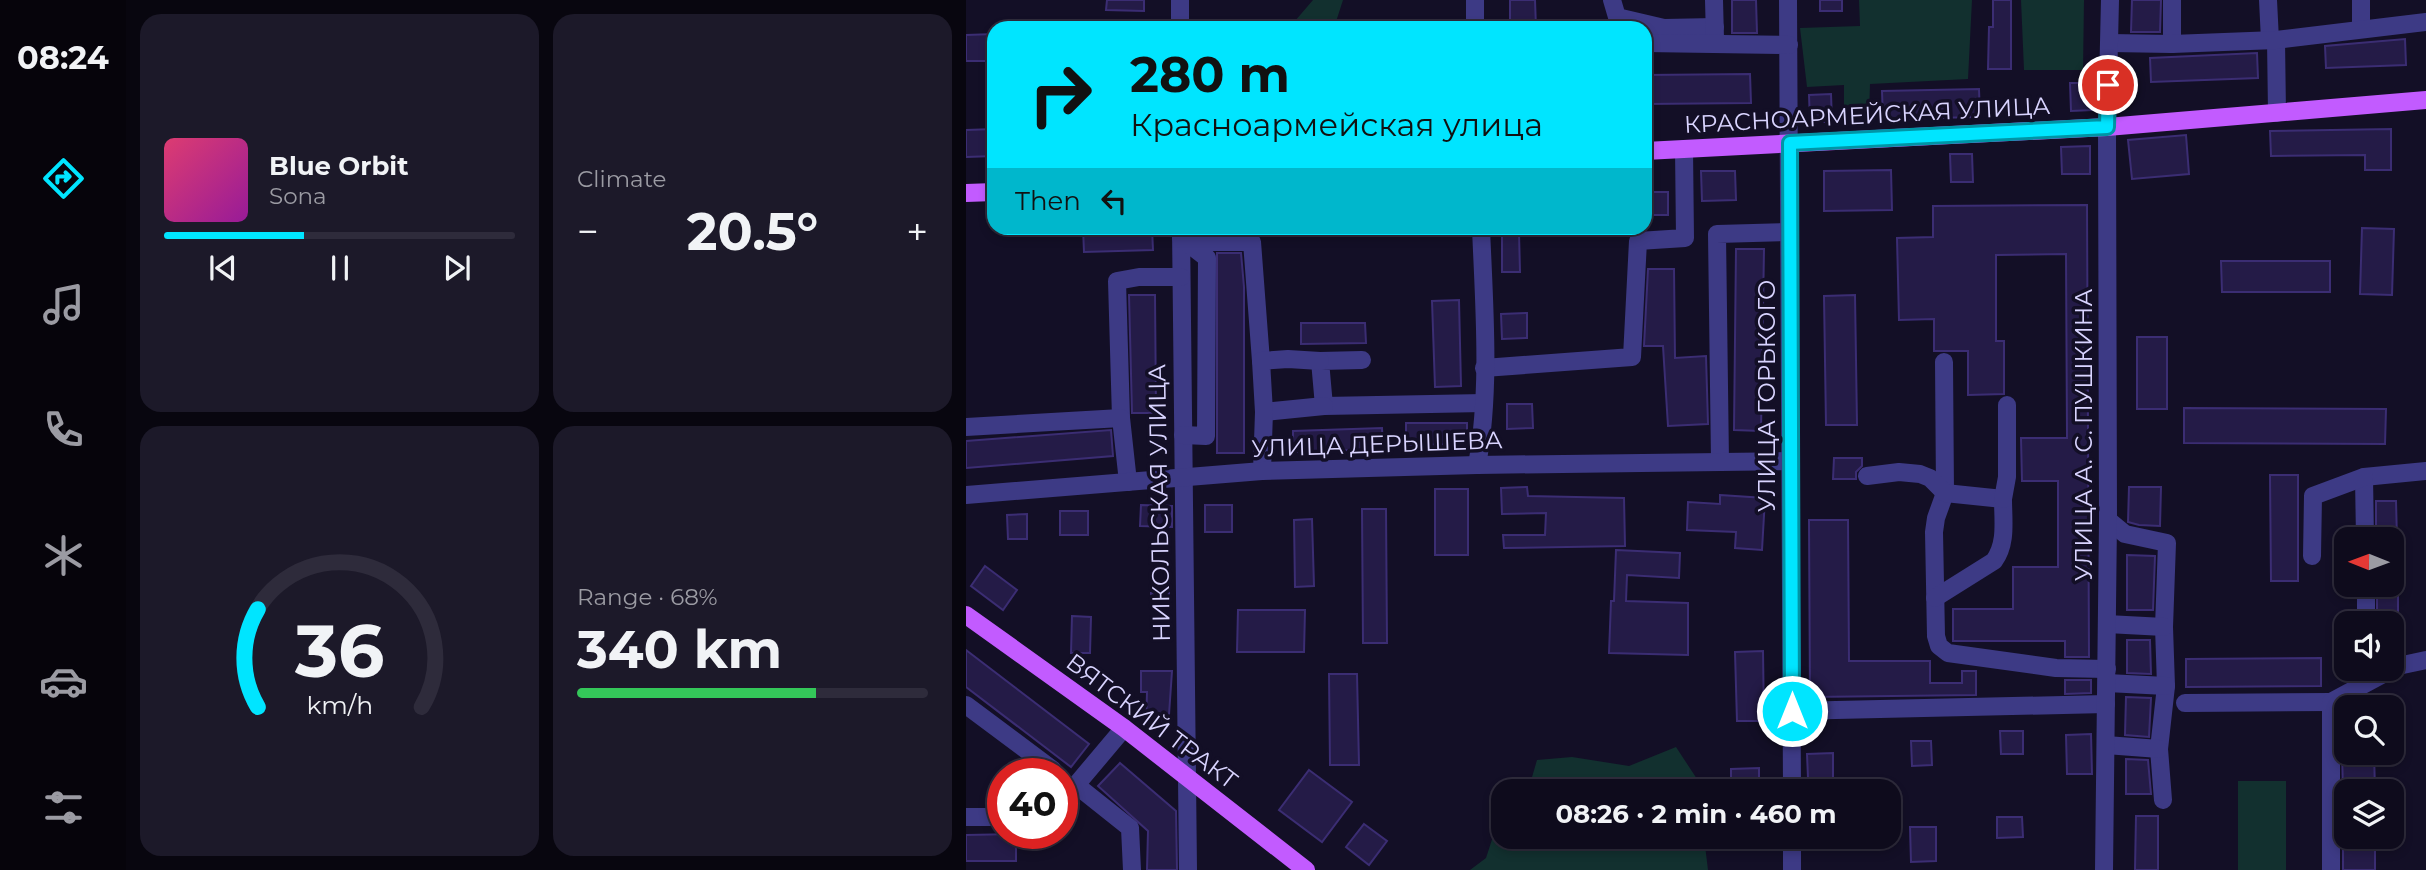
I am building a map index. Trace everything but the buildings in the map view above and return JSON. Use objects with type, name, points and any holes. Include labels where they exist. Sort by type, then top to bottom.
[{"type":"main road","name":"КРАСНОАРМЕЙСКАЯ УЛИЦА","points":[[1652,151],[2107,127],[2426,100]]},
{"type":"main road","points":[[966,193],[987,192]]},
{"type":"main road","name":"ВЯТСКИЙ ТРАКТ","points":[[966,615],[1124,728],[1306,870]]},
{"type":"street","points":[[1180,0],[1180,21]]},
{"type":"street","points":[[1475,0],[1475,21]]},
{"type":"street","points":[[1612,0],[1617,17],[1633,21]]},
{"type":"street","points":[[1714,0],[1715,36]]},
{"type":"street","name":"УЛИЦА ГОРЬКОГО","points":[[1788,0],[1792,779]]},
{"type":"street","name":"УЛИЦА А. С. ПУШКИНА","points":[[2104,870],[2108,520],[2107,127],[2110,0]]},
{"type":"street","points":[[2172,0],[2172,44]]},
{"type":"street","points":[[2268,0],[2277,113]]},
{"type":"street","points":[[2361,0],[2361,29]]},
{"type":"street","points":[[2109,43],[2172,44],[2273,40],[2426,22]]},
{"type":"street","points":[[1652,26],[1789,45]]},
{"type":"street","points":[[1652,42],[1715,36]]},
{"type":"street","points":[[1484,368],[1632,357],[1638,241],[1685,238],[1684,149]]},
{"type":"street","points":[[1720,462],[1717,234],[1790,232]]},
{"type":"street","name":"НИКОЛЬСКАЯ УЛИЦА","points":[[1181,235],[1188,870]]},
{"type":"street","points":[[1183,235],[1207,258],[1206,436],[1183,435]]},
{"type":"street","points":[[1188,235],[1212,242],[1252,242],[1264,412],[1262,471]]},
{"type":"street","points":[[1476,465],[1484,403],[1481,235]]},
{"type":"street","points":[[1128,482],[1121,418],[1117,281],[1139,277],[1181,277]]},
{"type":"street","points":[[1261,361],[1362,360]]},
{"type":"street","points":[[1320,361],[1324,406]]},
{"type":"street","points":[[1944,362],[1945,493],[1934,532],[1936,636],[1939,646],[1948,653],[2166,686]]},
{"type":"street","points":[[1264,412],[1324,406],[1484,403]]},
{"type":"street","points":[[1935,598],[1994,561],[2000,553],[2007,477],[2007,405]]},
{"type":"street","points":[[966,427],[1121,418]]},
{"type":"street","name":"УЛИЦА ДЕРЫШЕВА","points":[[966,495],[1262,471],[1790,461]]},
{"type":"street","points":[[2312,556],[2313,496],[2364,477],[2426,471]]},
{"type":"street","points":[[1867,476],[1899,472],[1920,474],[1930,478],[1945,493],[2003,499]]},
{"type":"street","points":[[2364,477],[2365,527]]},
{"type":"street","points":[[2108,520],[2125,534],[2167,543],[2164,627],[2166,686],[2159,749],[2163,800]]},
{"type":"street","points":[[2107,624],[2164,627]]},
{"type":"street","points":[[2404,663],[2426,660]]},
{"type":"street","points":[[2185,703],[2331,702],[2366,681]]},
{"type":"street","points":[[2331,702],[2331,870]]},
{"type":"street","points":[[1792,711],[2106,704]]},
{"type":"street","points":[[966,705],[1038,758]]},
{"type":"street","points":[[1124,728],[1076,785],[1130,828],[1132,870]]},
{"type":"street","points":[[2106,744],[2159,749]]},
{"type":"street","points":[[966,817],[987,817]]},
{"type":"street","points":[[1792,849],[1792,870]]},
{"type":"green space","points":[[1313,0],[1343,0],[1336,21],[1295,21]]},
{"type":"green space","points":[[1859,0],[1972,0],[1968,79],[1870,84],[1869,116],[1844,116],[1844,85],[1807,87],[1800,28],[1860,26]]},
{"type":"green space","points":[[2021,0],[2084,0],[2083,70],[2024,70]]},
{"type":"green space","points":[[1676,747],[1697,779],[1531,779],[1537,760],[1572,757],[1629,766]]},
{"type":"green space","points":[[2238,781],[2286,781],[2286,870],[2238,870]]},
{"type":"green space","points":[[1491,843],[1491,849],[1705,849],[1708,870],[1470,870],[1486,858]]},
{"type":"route","points":[[1792,711],[1790,143],[2107,127],[2108,85]]}]
